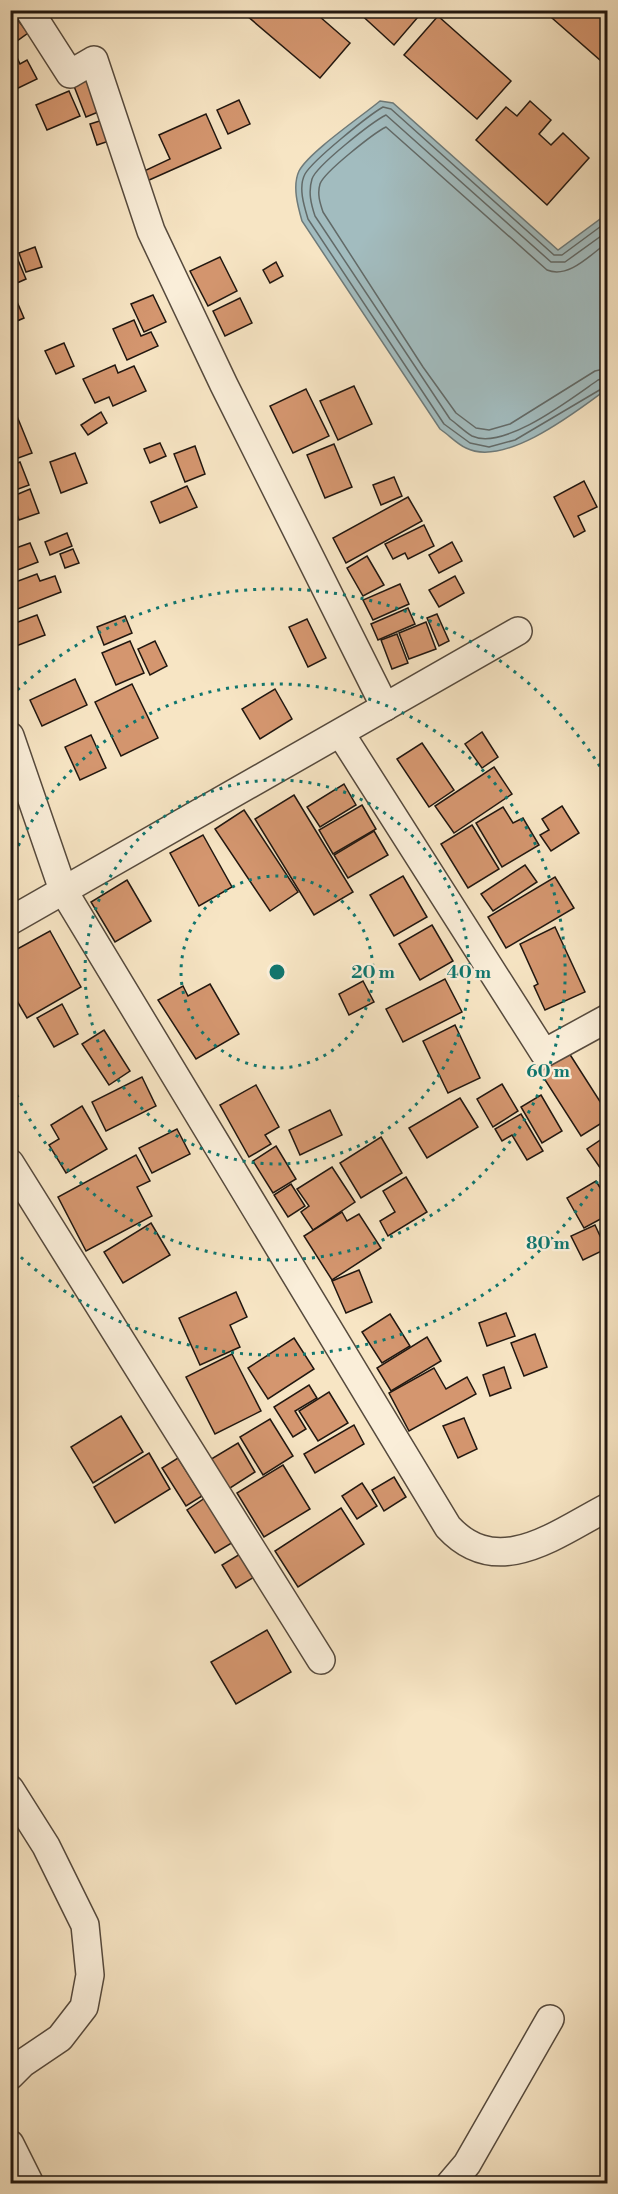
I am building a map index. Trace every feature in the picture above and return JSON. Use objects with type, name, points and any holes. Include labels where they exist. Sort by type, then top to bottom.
[{"type":"street","points":[[29,10],[70,74],[94,60],[151,231],[224,385],[385,707]]},
{"type":"street","points":[[10,921],[518,631]]},
{"type":"street","points":[[341,734],[544,1053],[608,1018]]},
{"type":"street","points":[[10,736],[63,890],[448,1527],[472,1547],[486,1552],[501,1553],[532,1546],[608,1507]]},
{"type":"street","points":[[10,1163],[321,1660]]},
{"type":"street","points":[[10,1789],[46,1846],[85,1925],[90,1975],[84,2007],[60,2038],[23,2063],[10,2076]]},
{"type":"street","points":[[450,2184],[467,2164],[550,2019]]},
{"type":"street","points":[[10,2144],[30,2184]]},
{"type":"water","points":[[380,101],[393,103],[558,250],[607,214],[607,389],[559,423],[520,444],[482,452],[466,448],[440,429],[302,221],[296,190],[299,171],[324,144]]},
{"type":"building","points":[[10,10],[28,33],[10,46]]},
{"type":"building","points":[[240,10],[312,10],[350,43],[320,78]]},
{"type":"building","points":[[356,10],[424,10],[394,45]]},
{"type":"building","points":[[545,10],[608,10],[608,67],[544,11]]},
{"type":"building","points":[[438,16],[511,81],[477,119],[404,55]]},
{"type":"building","points":[[15,53],[20,64],[27,60],[37,79],[10,92],[10,55]]},
{"type":"building","points":[[89,75],[103,110],[86,117],[72,81]]},
{"type":"building","points":[[69,91],[80,116],[47,130],[36,105]]},
{"type":"building","points":[[239,100],[250,124],[228,134],[217,110]]},
{"type":"building","points":[[530,101],[551,120],[539,134],[551,145],[563,133],[589,158],[547,205],[476,140],[506,107],[517,116]]},
{"type":"building","points":[[206,114],[221,148],[147,181],[142,172],[170,159],[159,135]]},
{"type":"building","points":[[106,119],[112,140],[97,145],[90,124]]},
{"type":"building","points":[[10,241],[26,279],[10,286]]},
{"type":"building","points":[[35,247],[42,267],[26,272],[19,253]]},
{"type":"building","points":[[220,257],[237,291],[208,306],[190,271]]},
{"type":"building","points":[[276,262],[283,276],[270,283],[263,270]]},
{"type":"building","points":[[12,290],[24,318],[10,324],[10,291]]},
{"type":"building","points":[[153,295],[166,322],[144,332],[131,304]]},
{"type":"building","points":[[240,298],[252,323],[225,336],[213,311]]},
{"type":"building","points":[[134,320],[141,336],[151,332],[158,346],[127,360],[113,329]]},
{"type":"building","points":[[64,343],[74,366],[56,374],[45,351]]},
{"type":"building","points":[[115,365],[118,373],[134,366],[146,391],[113,406],[109,397],[95,403],[83,379]]},
{"type":"building","points":[[354,386],[372,424],[338,440],[320,401]]},
{"type":"building","points":[[306,389],[329,436],[293,453],[270,406]]},
{"type":"building","points":[[10,399],[32,453],[10,461]]},
{"type":"building","points":[[101,412],[107,423],[88,435],[81,425]]},
{"type":"building","points":[[160,443],[166,456],[150,463],[144,449]]},
{"type":"building","points":[[334,444],[352,487],[325,498],[307,455]]},
{"type":"building","points":[[195,446],[205,474],[185,482],[174,454]]},
{"type":"building","points":[[75,453],[87,483],[61,493],[50,462]]},
{"type":"building","points":[[20,462],[29,485],[10,492],[10,466]]},
{"type":"building","points":[[394,477],[402,496],[381,505],[373,485]]},
{"type":"building","points":[[584,481],[597,507],[578,516],[585,531],[574,537],[554,497]]},
{"type":"building","points":[[187,486],[197,507],[160,523],[151,502]]},
{"type":"building","points":[[30,489],[39,513],[19,520],[11,497]]},
{"type":"building","points":[[408,497],[422,521],[346,563],[333,538]]},
{"type":"building","points":[[424,525],[434,546],[408,559],[405,553],[393,559],[385,544]]},
{"type":"building","points":[[67,533],[72,546],[50,555],[45,542]]},
{"type":"building","points":[[10,542],[13,549],[30,543],[38,562],[10,573]]},
{"type":"building","points":[[452,542],[462,561],[439,573],[429,555]]},
{"type":"building","points":[[73,549],[79,563],[65,568],[60,554]]},
{"type":"building","points":[[367,556],[384,585],[363,596],[347,568]]},
{"type":"building","points":[[37,574],[40,581],[55,576],[61,592],[10,612],[10,584]]},
{"type":"building","points":[[455,576],[464,593],[439,607],[429,590]]},
{"type":"building","points":[[400,584],[409,604],[373,620],[363,600]]},
{"type":"building","points":[[408,608],[415,624],[378,640],[371,624]]},
{"type":"building","points":[[437,614],[449,641],[439,646],[427,618]]},
{"type":"building","points":[[37,615],[45,635],[16,646],[10,625]]},
{"type":"building","points":[[125,616],[132,633],[104,645],[97,627]]},
{"type":"building","points":[[307,619],[326,658],[308,667],[289,627]]},
{"type":"building","points":[[426,622],[436,649],[409,659],[399,633]]},
{"type":"building","points":[[397,634],[408,663],[392,669],[381,640]]},
{"type":"building","points":[[130,641],[144,673],[116,685],[102,653]]},
{"type":"building","points":[[155,641],[167,666],[150,675],[138,649]]},
{"type":"building","points":[[75,679],[87,705],[42,726],[30,700]]},
{"type":"building","points":[[132,684],[158,738],[121,756],[95,702]]},
{"type":"building","points":[[275,689],[292,719],[260,739],[242,709]]},
{"type":"building","points":[[482,732],[498,757],[482,768],[465,744]]},
{"type":"building","points":[[91,735],[106,768],[80,780],[65,747]]},
{"type":"building","points":[[422,743],[454,790],[429,807],[397,759]]},
{"type":"building","points":[[494,767],[512,794],[454,833],[435,806]]},
{"type":"building","points":[[344,784],[356,805],[320,827],[307,807]]},
{"type":"building","points":[[294,795],[353,892],[314,915],[255,819]]},
{"type":"building","points":[[362,805],[376,829],[333,854],[319,830]]},
{"type":"building","points":[[562,806],[579,833],[551,851],[540,835],[549,830],[542,819]]},
{"type":"building","points":[[503,807],[513,823],[523,818],[539,845],[502,867],[476,823]]},
{"type":"building","points":[[244,810],[298,892],[270,911],[215,829]]},
{"type":"building","points":[[472,825],[499,869],[468,888],[441,844]]},
{"type":"building","points":[[374,831],[388,855],[348,878],[334,855]]},
{"type":"building","points":[[203,835],[232,887],[199,906],[170,853]]},
{"type":"building","points":[[525,865],[537,882],[493,911],[481,894]]},
{"type":"building","points":[[403,876],[427,917],[394,936],[370,895]]},
{"type":"building","points":[[555,877],[574,908],[506,948],[488,917]]},
{"type":"building","points":[[127,880],[151,921],[115,942],[91,902]]},
{"type":"building","points":[[432,925],[453,961],[420,980],[399,944]]},
{"type":"building","points":[[555,927],[585,992],[545,1010],[534,986],[538,984],[520,944]]},
{"type":"building","points":[[50,931],[81,987],[27,1018],[10,989],[10,953]]},
{"type":"building","points":[[445,979],[462,1012],[403,1042],[386,1009]]},
{"type":"building","points":[[363,981],[374,1002],[349,1015],[339,994]]},
{"type":"building","points":[[210,984],[239,1034],[196,1059],[158,1000],[183,986],[188,996]]},
{"type":"building","points":[[62,1004],[78,1034],[54,1047],[37,1018]]},
{"type":"building","points":[[455,1025],[480,1078],[448,1093],[423,1041]]},
{"type":"building","points":[[104,1030],[130,1071],[109,1085],[82,1044]]},
{"type":"building","points":[[569,1053],[608,1114],[608,1119],[581,1136],[540,1072]]},
{"type":"building","points":[[142,1077],[156,1106],[106,1131],[92,1102]]},
{"type":"building","points":[[502,1084],[518,1111],[493,1127],[477,1099]]},
{"type":"building","points":[[256,1085],[279,1127],[265,1135],[271,1144],[249,1157],[220,1105]]},
{"type":"building","points":[[541,1095],[562,1131],[542,1143],[521,1107]]},
{"type":"building","points":[[460,1098],[478,1127],[427,1158],[409,1128]]},
{"type":"building","points":[[82,1106],[107,1149],[66,1173],[49,1145],[59,1139],[51,1125]]},
{"type":"building","points":[[330,1110],[342,1135],[300,1155],[289,1130]]},
{"type":"building","points":[[521,1114],[543,1151],[527,1160],[512,1135],[502,1141],[495,1129]]},
{"type":"building","points":[[177,1129],[190,1154],[152,1173],[139,1148]]},
{"type":"building","points":[[608,1135],[608,1179],[587,1149]]},
{"type":"building","points":[[381,1137],[402,1173],[361,1198],[340,1163]]},
{"type":"building","points":[[276,1146],[296,1179],[273,1193],[253,1161]]},
{"type":"building","points":[[136,1155],[150,1181],[137,1187],[152,1216],[86,1251],[58,1197]]},
{"type":"building","points":[[332,1167],[355,1202],[313,1230],[301,1212],[309,1206],[297,1189]]},
{"type":"building","points":[[406,1177],[427,1212],[388,1236],[380,1221],[395,1212],[383,1191]]},
{"type":"building","points":[[596,1181],[608,1201],[608,1215],[584,1228],[567,1198]]},
{"type":"building","points":[[291,1184],[305,1206],[288,1217],[274,1195]]},
{"type":"building","points":[[342,1212],[347,1221],[359,1214],[381,1248],[332,1280],[304,1236]]},
{"type":"building","points":[[151,1223],[170,1255],[123,1283],[104,1252]]},
{"type":"building","points":[[595,1225],[606,1249],[583,1260],[571,1236]]},
{"type":"building","points":[[359,1270],[372,1302],[346,1313],[332,1281]]},
{"type":"building","points":[[236,1292],[247,1317],[230,1325],[240,1347],[200,1365],[179,1318]]},
{"type":"building","points":[[506,1313],[515,1336],[487,1346],[479,1323]]},
{"type":"building","points":[[390,1314],[410,1346],[382,1363],[362,1332]]},
{"type":"building","points":[[535,1334],[547,1367],[524,1376],[511,1343]]},
{"type":"building","points":[[427,1337],[441,1361],[391,1391],[377,1368]]},
{"type":"building","points":[[294,1338],[314,1369],[268,1399],[248,1368]]},
{"type":"building","points":[[232,1354],[261,1411],[215,1434],[186,1377]]},
{"type":"building","points":[[504,1367],[511,1388],[490,1396],[483,1375]]},
{"type":"building","points":[[434,1368],[446,1389],[467,1377],[476,1394],[409,1431],[389,1393]]},
{"type":"building","points":[[309,1385],[317,1398],[295,1411],[306,1429],[293,1437],[274,1407]]},
{"type":"building","points":[[329,1392],[348,1423],[318,1441],[299,1411]]},
{"type":"building","points":[[121,1416],[143,1452],[93,1483],[71,1447]]},
{"type":"building","points":[[464,1418],[477,1449],[458,1458],[443,1426]]},
{"type":"building","points":[[270,1419],[293,1456],[263,1475],[240,1437]]},
{"type":"building","points":[[354,1425],[364,1444],[315,1473],[304,1454]]},
{"type":"building","points":[[238,1443],[255,1472],[227,1490],[208,1461]]},
{"type":"building","points":[[149,1453],[170,1489],[115,1523],[94,1487]]},
{"type":"building","points":[[178,1458],[202,1496],[186,1506],[162,1468]]},
{"type":"building","points":[[283,1465],[310,1509],[264,1537],[237,1493]]},
{"type":"building","points":[[394,1477],[406,1497],[384,1511],[372,1490]]},
{"type":"building","points":[[362,1483],[377,1506],[357,1519],[342,1496]]},
{"type":"building","points":[[211,1494],[240,1538],[215,1553],[187,1510]]},
{"type":"building","points":[[341,1508],[364,1544],[298,1587],[275,1551]]},
{"type":"building","points":[[245,1551],[259,1574],[236,1588],[222,1565]]},
{"type":"building","points":[[267,1630],[291,1672],[236,1704],[211,1662]]}]
